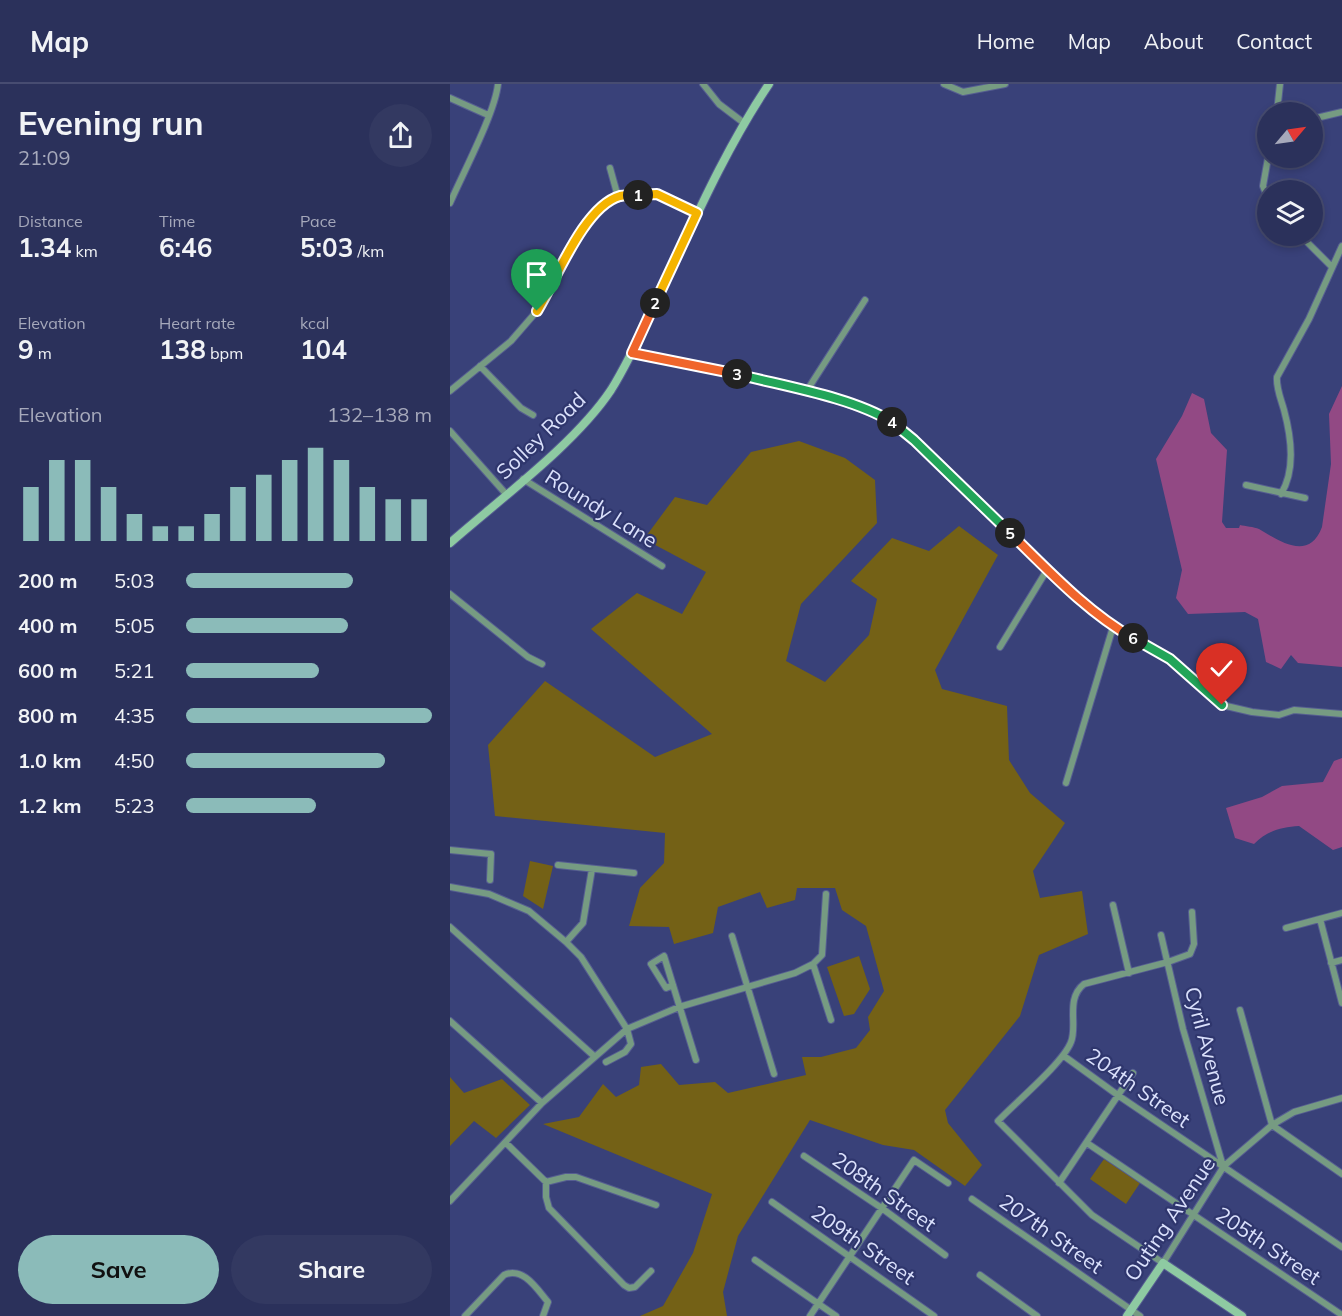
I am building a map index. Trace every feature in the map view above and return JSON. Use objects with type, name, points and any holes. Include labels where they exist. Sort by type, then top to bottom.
[{"type":"main road","name":"Solley Road","points":[[450,543],[574,433],[599,405],[632,353],[697,213],[744,123],[770,84]]},
{"type":"main road","name":"Outing Avenue","points":[[1129,1313],[1163,1263]]},
{"type":"main road","points":[[1163,1263],[1242,1316]]},
{"type":"street","points":[[450,203],[497,93],[498,84]]},
{"type":"street","points":[[703,84],[724,109],[744,123]]},
{"type":"street","points":[[944,84],[963,92],[1005,84]]},
{"type":"street","points":[[1278,102],[1280,84]]},
{"type":"street","points":[[450,98],[488,115]]},
{"type":"street","points":[[1323,116],[1342,112]]},
{"type":"street","points":[[610,168],[618,196]]},
{"type":"street","points":[[450,391],[511,341],[537,311],[584,224],[600,207],[618,196],[657,194],[697,213]]},
{"type":"street","points":[[1311,246],[1332,267]]},
{"type":"street","points":[[1281,494],[1290,478],[1291,464],[1285,415],[1277,377],[1309,319],[1342,246]]},
{"type":"street","points":[[806,392],[865,300]]},
{"type":"street","points":[[632,353],[735,373],[876,413],[896,424],[1047,570],[1113,627],[1170,659],[1222,705],[1279,715],[1294,710],[1342,714]]},
{"type":"street","points":[[480,366],[521,408],[533,415]]},
{"type":"street","points":[[450,431],[506,494]]},
{"type":"street","name":"Roundy Lane","points":[[523,479],[662,566]]},
{"type":"street","points":[[1246,485],[1305,498]]},
{"type":"street","points":[[1000,647],[1047,570]]},
{"type":"street","points":[[450,594],[528,657],[542,664]]},
{"type":"street","points":[[1066,783],[1113,627]]},
{"type":"street","points":[[450,850],[491,854],[490,880]]},
{"type":"street","points":[[558,865],[634,873]]},
{"type":"street","points":[[566,942],[583,923],[592,869]]},
{"type":"street","points":[[450,887],[489,894],[529,911],[582,957],[627,1029],[632,1044],[626,1052],[606,1062]]},
{"type":"street","points":[[450,1201],[542,1103],[627,1029],[679,1007],[795,973],[813,964],[822,955],[826,894]]},
{"type":"street","points":[[1113,905],[1129,973]]},
{"type":"street","points":[[1163,1263],[1092,1215],[998,1121],[1064,1056],[1073,1039],[1071,1014],[1079,988],[1084,984],[1190,954],[1194,944],[1192,912]]},
{"type":"street","points":[[1286,928],[1342,913]]},
{"type":"street","points":[[1320,919],[1342,1003]]},
{"type":"street","points":[[450,927],[594,1056]]},
{"type":"street","name":"Cyril Avenue","points":[[1161,935],[1183,1029],[1224,1166]]},
{"type":"street","points":[[732,936],[774,1074]]},
{"type":"street","points":[[673,985],[666,988],[651,964],[664,956],[673,985],[679,1007],[696,1060]]},
{"type":"street","points":[[1331,963],[1342,960]]},
{"type":"street","points":[[813,964],[831,1020]]},
{"type":"street","points":[[1240,1010],[1272,1125],[1342,1174]]},
{"type":"street","points":[[450,1021],[542,1103]]},
{"type":"street","name":"204th Street","points":[[1064,1056],[1119,1096],[1342,1247]]},
{"type":"street","points":[[1059,1183],[1133,1073]]},
{"type":"street","name":"Outing Avenue","points":[[1163,1263],[1224,1166],[1272,1125],[1294,1112],[1342,1098]]},
{"type":"street","points":[[506,1143],[546,1182],[549,1208],[624,1286],[635,1287],[651,1271]]},
{"type":"street","name":"205th Street","points":[[1087,1143],[1342,1316]]},
{"type":"street","name":"208th Street","points":[[804,1156],[883,1209],[945,1255]]},
{"type":"street","points":[[810,1316],[915,1160],[948,1184]]},
{"type":"street","points":[[546,1182],[576,1177],[656,1205]]},
{"type":"street","name":"207th Street","points":[[972,1199],[1129,1313],[1140,1316]]},
{"type":"street","name":"209th Street","points":[[772,1202],[934,1316]]},
{"type":"street","points":[[755,1260],[836,1316]]},
{"type":"street","points":[[465,1316],[504,1275],[510,1272],[521,1273],[548,1302],[543,1316]]},
{"type":"street","points":[[980,1275],[1037,1316]]},
{"type":"shaded area","points":[[1342,386],[1342,667],[1298,663],[1291,655],[1281,669],[1266,662],[1258,619],[1245,612],[1188,614],[1176,598],[1182,570],[1156,459],[1182,416],[1192,393],[1204,399],[1211,433],[1227,450],[1222,522],[1226,528],[1239,528],[1240,525],[1259,529],[1293,546],[1309,544],[1316,538],[1322,527],[1331,464],[1329,414]]},
{"type":"shaded area","points":[[799,441],[845,458],[875,480],[877,523],[801,604],[786,661],[825,682],[869,635],[877,599],[851,581],[892,538],[929,551],[959,526],[998,555],[935,670],[942,689],[1007,706],[1009,760],[1030,793],[1065,823],[1033,871],[1040,898],[1082,891],[1088,934],[1039,955],[1020,1016],[945,1110],[948,1123],[982,1165],[965,1186],[914,1150],[883,1145],[810,1120],[738,1236],[723,1292],[727,1316],[640,1316],[663,1306],[693,1253],[712,1194],[543,1124],[579,1117],[603,1084],[616,1097],[639,1085],[641,1067],[661,1064],[679,1085],[715,1082],[728,1093],[806,1075],[802,1057],[821,1057],[856,1048],[870,1030],[868,1017],[884,991],[866,926],[842,910],[835,888],[797,888],[795,900],[767,908],[760,892],[718,907],[713,933],[674,944],[669,927],[629,926],[640,888],[664,863],[665,833],[495,816],[488,745],[545,681],[655,757],[712,734],[591,629],[637,593],[682,614],[706,572],[644,539],[675,497],[707,505],[751,452]]},
{"type":"shaded area","points":[[1342,758],[1342,847],[1333,850],[1299,826],[1275,830],[1254,844],[1235,838],[1226,808],[1262,797],[1282,786],[1323,782],[1334,761]]},
{"type":"shaded area","points":[[530,861],[553,866],[543,909],[523,896]]},
{"type":"shaded area","points":[[859,956],[870,989],[854,1014],[844,1016],[827,967]]},
{"type":"shaded area","points":[[450,1077],[464,1093],[502,1079],[530,1105],[496,1138],[474,1121],[450,1146]]},
{"type":"shaded area","points":[[1104,1159],[1140,1183],[1126,1204],[1090,1179]]},
{"type":"route","points":[[537,311],[584,224],[600,207],[618,196],[657,194],[697,213],[632,353],[735,373],[845,403],[886,418],[914,440],[1047,570],[1113,627],[1170,659],[1222,705]]}]
